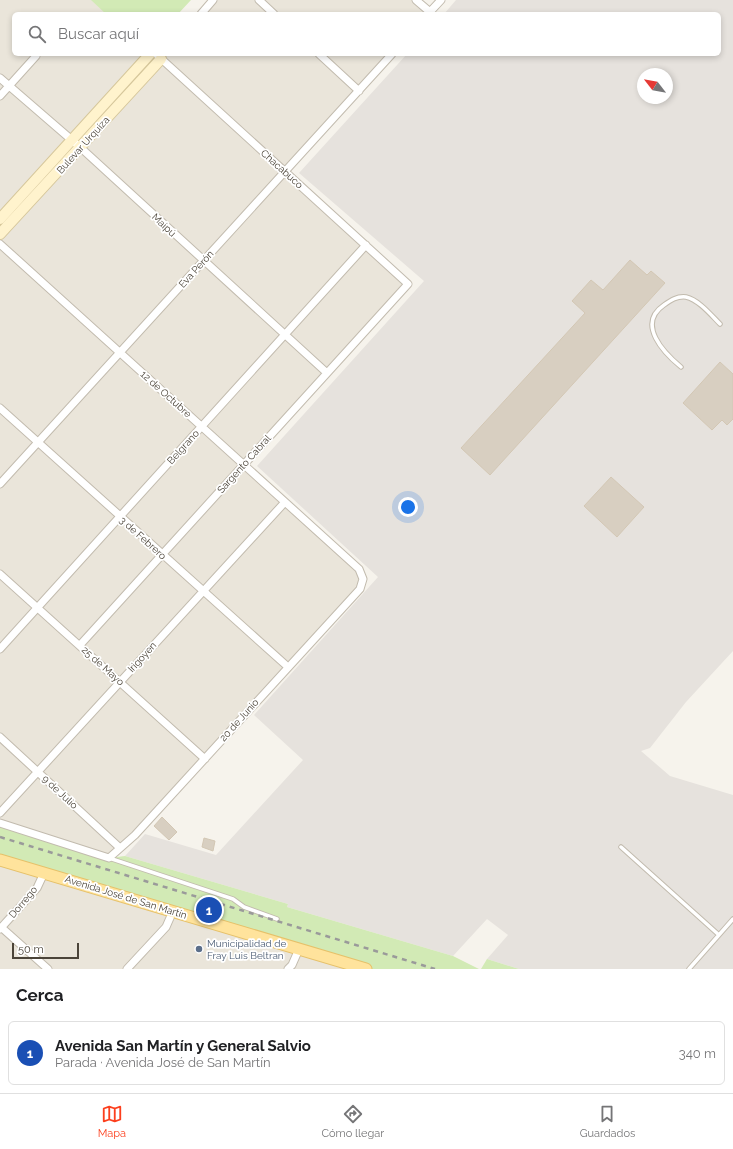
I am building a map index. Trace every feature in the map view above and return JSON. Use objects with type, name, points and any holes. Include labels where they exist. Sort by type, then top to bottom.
[{"type":"main road","name":"Avenida José de San Martín","points":[[0,860],[366,969]]},
{"type":"street","points":[[203,12],[213,0]]},
{"type":"street","points":[[259,0],[272,12]]},
{"type":"street","points":[[416,0],[428,12]]},
{"type":"street","points":[[430,12],[441,0]]},
{"type":"street","points":[[0,96],[36,56]]},
{"type":"street","name":"Bulevar Urquiza","points":[[0,219],[148,56]]},
{"type":"street","name":"Bulevar Urquiza","points":[[0,234],[81,148],[160,56]]},
{"type":"street","name":"Chacabuco","points":[[160,56],[408,284]]},
{"type":"street","points":[[321,56],[359,91]]},
{"type":"street","name":"Eva Perón","points":[[0,484],[390,56]]},
{"type":"street","name":"Maipú","points":[[0,78],[81,148],[203,262],[327,373]]},
{"type":"street","name":"12 de Octubre","points":[[0,244],[359,569],[364,579]]},
{"type":"street","name":"Belgrano","points":[[0,649],[366,245]]},
{"type":"street","name":"Sargento Cabral","points":[[80,645],[408,284]]},
{"type":"street","name":"3 de Febrero","points":[[0,408],[202,592],[288,667]]},
{"type":"street","name":"Irigoyen","points":[[0,813],[285,502]]},
{"type":"street","name":"25 de Mayo","points":[[0,574],[205,759]]},
{"type":"street","name":"20 de Junio","points":[[110,858],[135,835],[360,589],[364,579]]},
{"type":"street","name":"9 de Julio","points":[[0,737],[120,848]]},
{"type":"street","points":[[0,824],[110,858]]},
{"type":"street","name":"Dorrego","points":[[1,928],[37,888],[44,873]]},
{"type":"street","points":[[138,969],[130,966],[166,926],[173,911]]},
{"type":"street","points":[[1,928],[48,969]]},
{"type":"street","points":[[288,969],[299,949]]},
{"type":"lane","points":[[681,367],[666,355],[652,330],[653,319],[661,306],[674,298],[687,298],[698,304],[720,324]]},
{"type":"lane","points":[[621,847],[719,935]]},
{"type":"lane","points":[[110,858],[233,899],[244,907],[277,919]]},
{"type":"lane","points":[[688,969],[733,919]]},
{"type":"shaded area","points":[[0,0],[99,0],[112,12],[12,12],[12,56],[158,56],[161,59],[163,56],[390,56],[286,172],[408,284],[244,464],[359,569],[363,584],[109,858],[435,969],[0,969]]},
{"type":"shaded area","points":[[213,0],[416,0],[426,12],[203,12]]},
{"type":"shaded area","points":[[456,0],[733,0],[733,651],[686,702],[650,748],[641,751],[670,776],[733,795],[733,969],[519,969],[487,959],[508,935],[487,919],[453,956],[287,907],[288,904],[125,856],[145,834],[216,855],[303,760],[254,715],[378,577],[257,466],[424,281],[299,173],[405,56],[721,56],[721,12],[446,12]]},
{"type":"green space","points":[[91,0],[191,0],[180,12],[104,12]]},
{"type":"green space","points":[[0,824],[109,858],[125,856],[288,904],[287,907],[453,956],[479,969],[366,969],[0,860]]},
{"type":"green space","points":[[487,959],[519,969],[481,969]]},
{"type":"building","points":[[630,260],[647,275],[651,271],[665,283],[490,475],[461,448],[585,313],[572,301],[591,280],[603,290]]},
{"type":"building","points":[[720,362],[733,374],[733,419],[727,425],[722,420],[712,430],[683,403]]},
{"type":"building","points":[[611,477],[644,507],[617,537],[584,506]]},
{"type":"building","points":[[162,817],[177,832],[169,840],[154,826]]},
{"type":"building","points":[[204,838],[215,841],[213,851],[202,847]]},
{"type":"building","points":[[206,907],[212,909],[211,913],[205,911]]},
{"type":"railway","points":[[0,837],[435,969]]},
{"type":"place","name":"Avenida San Martín y General Salvio","points":[[209,910]]},
{"type":"place","name":"Municipalidad de Fray Luis Beltran","points":[[199,949]]}]
